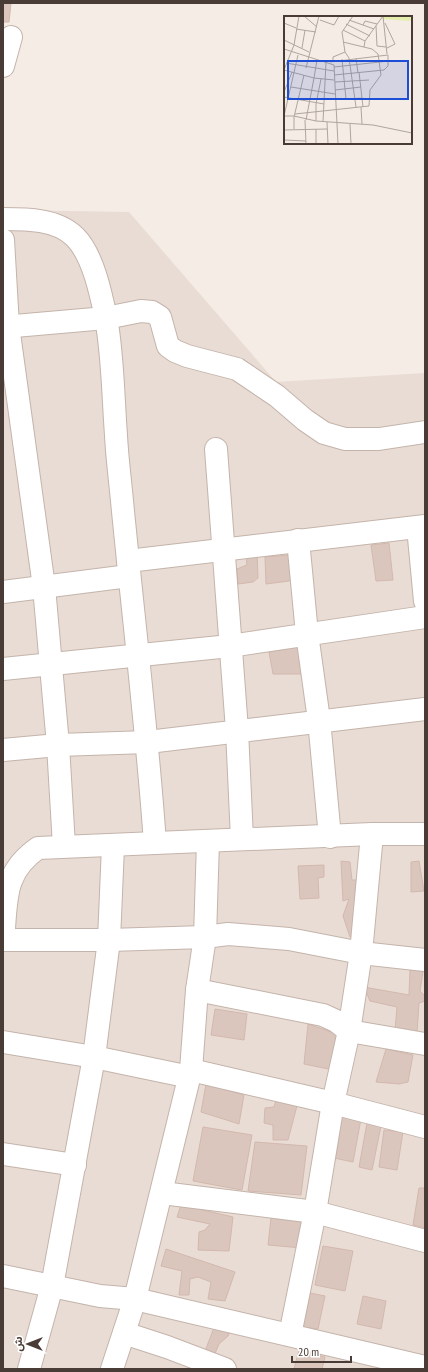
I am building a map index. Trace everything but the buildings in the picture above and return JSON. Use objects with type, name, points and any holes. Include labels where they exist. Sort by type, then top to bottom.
[{"type":"street","points":[[3,66],[11,37]]},
{"type":"street","points":[[3,219],[30,219],[48,223],[64,230],[75,237],[84,250],[96,276],[106,318],[113,378],[116,437],[128,569],[148,742],[155,843]]},
{"type":"street","points":[[3,240],[6,327],[44,587],[58,745],[64,846]]},
{"type":"street","points":[[6,327],[106,318],[141,311],[152,312],[160,317],[168,346],[175,351],[187,356],[237,369],[277,396],[305,420],[324,432],[345,439],[379,439],[425,432]]},
{"type":"street","points":[[216,449],[237,730],[242,839]]},
{"type":"street","points":[[3,592],[44,587],[224,548],[422,527],[425,600]]},
{"type":"street","points":[[298,540],[307,634],[319,720],[330,837]]},
{"type":"street","points":[[3,668],[230,646],[425,616]]},
{"type":"street","points":[[3,750],[58,745],[148,742],[319,720],[425,709]]},
{"type":"street","points":[[290,1335],[316,1212],[333,1103],[349,1031],[361,953],[372,834]]},
{"type":"street","points":[[425,834],[372,834],[330,837],[242,839],[113,846],[64,846],[38,848],[25,857],[5,884],[3,940],[109,940],[205,937],[228,934],[289,939],[361,953],[425,960]]},
{"type":"street","points":[[112,1369],[135,1298],[190,1074],[197,990],[205,937],[208,841]]},
{"type":"street","points":[[30,1369],[52,1286],[94,1057],[109,940],[113,846]]},
{"type":"street","points":[[197,990],[323,1015],[336,1021],[349,1031],[425,1044]]},
{"type":"street","points":[[3,1042],[190,1074],[333,1103],[425,1127]]},
{"type":"street","points":[[3,1154],[75,1165]]},
{"type":"street","points":[[162,1193],[316,1212],[425,1241]]},
{"type":"street","points":[[3,1276],[100,1296],[135,1298],[290,1335],[423,1364]]},
{"type":"street","points":[[124,1333],[167,1347],[225,1369]]},
{"type":"shaded area","points":[[3,210],[129,212],[276,382],[425,373],[425,1369],[3,1369]]}]
